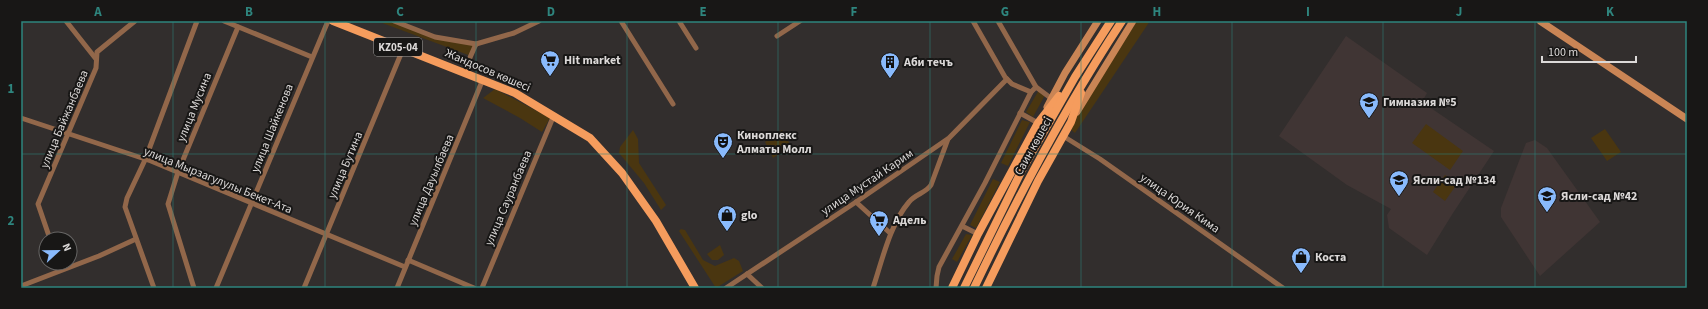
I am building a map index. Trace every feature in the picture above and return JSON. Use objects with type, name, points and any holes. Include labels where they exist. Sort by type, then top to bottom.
[{"type":"main road","name":"Жандосов көшесі","points":[[333,21],[464,71],[515,93],[554,115],[590,138],[622,173],[662,230],[695,288]]},
{"type":"main road","name":"Саин көшесі","points":[[952,288],[978,234],[1039,120],[1052,99],[1065,72],[1098,21]]},
{"type":"main road","name":"Саин көшесі","points":[[964,288],[1022,170],[1075,77],[1111,21]]},
{"type":"main road","name":"Саин көшесі","points":[[974,288],[999,235],[1063,116],[1122,21]]},
{"type":"main road","name":"Саин көшесі","points":[[986,288],[1025,208],[1063,136],[1133,21]]},
{"type":"main road","points":[[1540,21],[1687,119]]},
{"type":"main road","points":[[1071,122],[1088,76]]},
{"type":"main road","points":[[1039,120],[1075,77]]},
{"type":"main road","points":[[995,224],[1006,182]]},
{"type":"main road","points":[[999,235],[1025,208]]},
{"type":"street","points":[[66,21],[96,59]]},
{"type":"street","name":"улица Байжанбаева","points":[[47,231],[38,204],[96,68],[97,52],[135,21]]},
{"type":"street","points":[[154,288],[124,207],[145,160],[197,21]]},
{"type":"street","points":[[224,21],[312,56]]},
{"type":"street","name":"улица Шайкенова","points":[[216,288],[312,56],[328,21]]},
{"type":"street","points":[[394,21],[435,37],[476,44],[514,33],[539,21]]},
{"type":"street","points":[[621,21],[673,104]]},
{"type":"street","points":[[680,21],[696,48]]},
{"type":"street","points":[[777,36],[800,21]]},
{"type":"street","points":[[973,21],[1007,79],[1012,84],[1031,92]]},
{"type":"street","points":[[998,21],[1036,87],[1052,99]]},
{"type":"street","name":"улица Мусина","points":[[194,288],[168,204],[178,172],[238,27]]},
{"type":"street","points":[[464,71],[476,44]]},
{"type":"street","name":"улица Бутина","points":[[304,288],[403,49]]},
{"type":"street","name":"улица Мустай Карим","points":[[726,288],[949,138],[1007,79]]},
{"type":"street","name":"улица Дауылбаева","points":[[397,288],[483,80]]},
{"type":"street","points":[[936,288],[936,276],[939,267],[962,226],[1031,92],[1036,87]]},
{"type":"street","points":[[1020,113],[1039,120]]},
{"type":"street","name":"улица Сауранбаева","points":[[482,288],[554,115]]},
{"type":"street","name":"улица Мырзагулулы Бекет-Ата","points":[[21,118],[178,172],[406,267]]},
{"type":"street","name":"улица Юрия Кима","points":[[1063,136],[1100,160],[1283,288]]},
{"type":"street","points":[[873,288],[890,233],[908,202],[927,189],[931,184],[949,138]]},
{"type":"street","points":[[856,202],[890,233]]},
{"type":"street","points":[[962,226],[978,234]]},
{"type":"street","points":[[78,263],[137,240]]},
{"type":"street","points":[[408,260],[474,288]]},
{"type":"street","points":[[21,286],[57,271]]},
{"type":"street","points":[[747,274],[762,288]]},
{"type":"shaded area","points":[[377,21],[394,21],[435,37],[476,44],[471,56]]},
{"type":"shaded area","points":[[1137,21],[1150,21],[1075,133],[1069,128]]},
{"type":"shaded area","name":"Гимназия №5","points":[[1346,36],[1427,93],[1422,102],[1494,151],[1427,255],[1389,228],[1387,215],[1391,209],[1347,185],[1279,136]]},
{"type":"shaded area","points":[[495,89],[550,118],[542,132],[483,98]]},
{"type":"shaded area","points":[[1039,90],[1045,95],[1033,117],[1026,112]]},
{"type":"shaded area","points":[[1022,120],[1030,122],[1008,166],[1001,163]]},
{"type":"shaded area","points":[[1426,124],[1463,151],[1450,170],[1412,143]]},
{"type":"shaded area","points":[[1605,129],[1621,152],[1607,161],[1591,138]]},
{"type":"shaded area","points":[[633,130],[638,139],[639,163],[666,205],[661,210],[644,183],[619,153],[620,147]]},
{"type":"shaded area","points":[[782,130],[791,146],[773,158],[765,142]]},
{"type":"shaded area","name":"Ясли-сад №42","points":[[1535,140],[1547,148],[1600,222],[1540,276],[1501,217],[1501,208],[1526,143]]},
{"type":"shaded area","points":[[1445,175],[1457,184],[1445,201],[1433,192]]},
{"type":"shaded area","points":[[993,179],[1000,182],[976,228],[970,225]]},
{"type":"shaded area","points":[[681,229],[685,230],[703,260],[715,266],[734,258],[739,261],[743,271],[716,288],[679,231]]},
{"type":"shaded area","points":[[966,234],[972,235],[957,262],[952,259]]},
{"type":"shaded area","points":[[720,245],[724,255],[718,260],[712,260],[707,254]]},
{"type":"place","name":"Hit market","points":[[550,77]]},
{"type":"place","name":"Аби течъ","points":[[890,79]]},
{"type":"place","name":"Гимназия №5","points":[[1369,119]]},
{"type":"place","name":"Киноплекс Алматы Молл","points":[[723,159]]},
{"type":"place","name":"Ясли-сад №134","points":[[1399,197]]},
{"type":"place","name":"Ясли-сад №42","points":[[1547,213]]},
{"type":"place","name":"glo","points":[[727,232]]},
{"type":"place","name":"Адель","points":[[879,237]]},
{"type":"place","name":"Коста","points":[[1301,274]]}]
